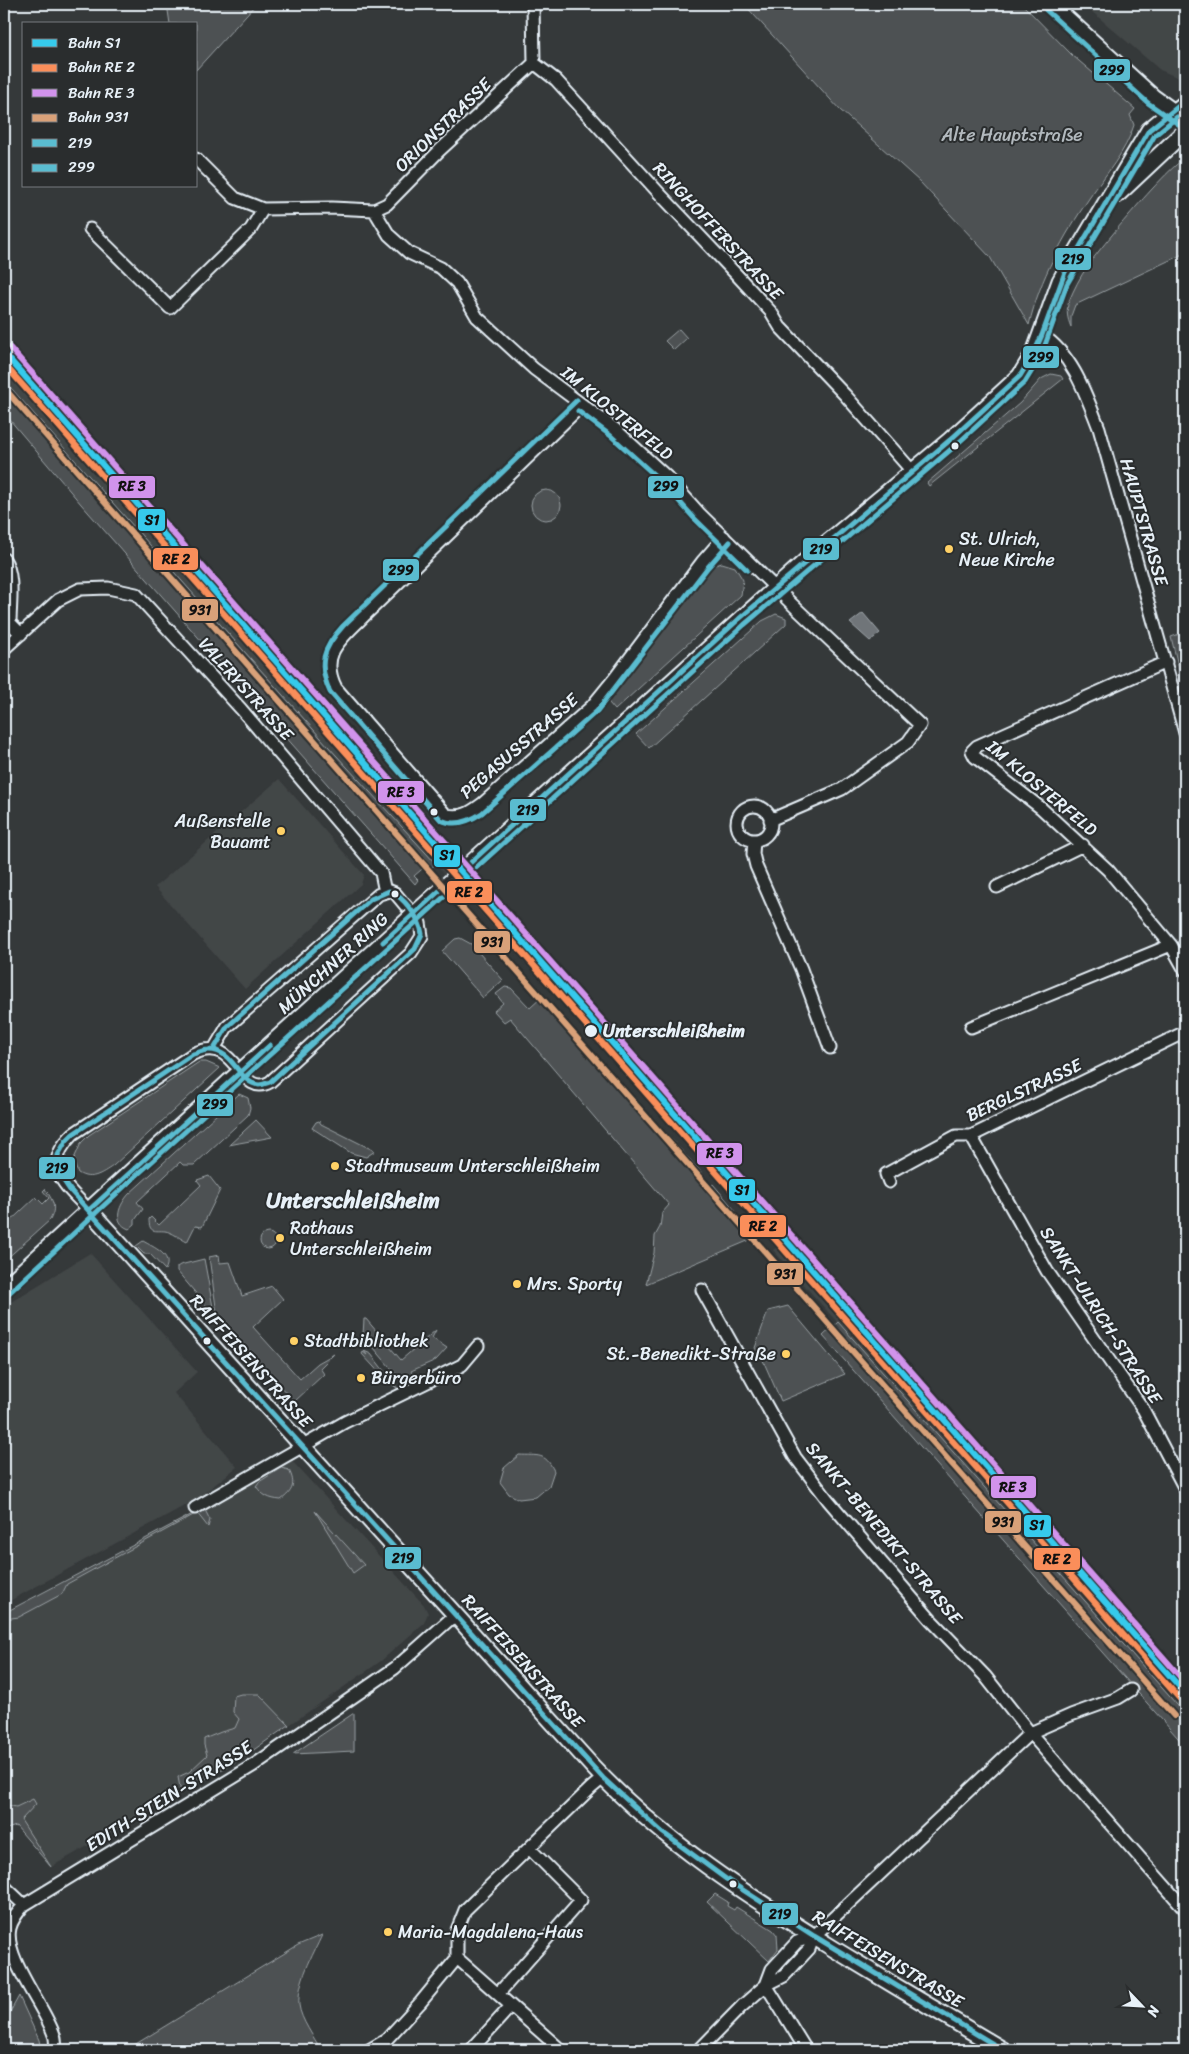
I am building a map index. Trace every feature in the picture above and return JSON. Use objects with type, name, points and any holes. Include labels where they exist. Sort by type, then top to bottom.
[{"type":"main road","points":[[1051,4],[1153,97],[1185,120]]},
{"type":"main road","name":"MÜNCHNER RING","points":[[4,1288],[775,588],[912,470],[950,440],[1020,376],[1042,335],[1060,281],[1149,130],[1172,111]]},
{"type":"main road","name":"MÜNCHNER RING","points":[[1104,209],[1185,131]]},
{"type":"main road","name":"RAIFFEISENSTRASSE","points":[[89,1210],[298,1450],[456,1614],[604,1778],[662,1832],[696,1858],[814,1936],[1003,2050]]},
{"type":"street","points":[[533,4],[534,63]]},
{"type":"street","name":"ORIONSTRASSE","points":[[374,210],[387,204],[440,150],[534,63]]},
{"type":"street","name":"RINGHOFFERSTRASSE","points":[[534,63],[556,80],[659,193],[742,280],[771,312],[780,327],[845,395],[912,470]]},
{"type":"street","points":[[1172,111],[1185,101]]},
{"type":"street","points":[[198,161],[235,198],[263,209],[332,208],[374,210]]},
{"type":"street","points":[[90,229],[170,308],[251,229],[263,209]]},
{"type":"street","name":"IM KLOSTERFELD","points":[[374,210],[389,235],[409,253],[441,268],[457,283],[477,317],[534,369],[616,430],[667,477],[699,513],[775,588],[920,725],[908,742],[842,789],[770,820]]},
{"type":"street","name":"HAUPTSTRASSE","points":[[1042,335],[1055,344],[1074,371],[1088,398],[1099,428],[1185,733]]},
{"type":"street","name":"PEGASUSSTRASSE","points":[[582,405],[334,647],[328,667],[336,688],[446,815],[456,817],[469,814],[592,706],[614,680],[702,562],[724,537]]},
{"type":"street","points":[[4,559],[10,575],[10,623],[20,634]]},
{"type":"street","name":"VALERYSTRASSE","points":[[4,649],[58,600],[80,589],[108,588],[136,594],[241,709],[381,873],[384,892]]},
{"type":"street","name":"IM KLOSTERFELD","points":[[1166,662],[977,746],[972,751],[975,757],[1041,808],[1108,870],[1178,953],[1185,970]]},
{"type":"street","points":[[751,806],[765,810],[770,820],[767,834],[759,840],[743,837],[737,829],[737,819],[741,811],[751,806]]},
{"type":"street","points":[[754,840],[753,854],[756,866],[801,970],[830,1048]]},
{"type":"street","points":[[997,887],[1083,845]]},
{"type":"street","points":[[89,1210],[66,1185],[56,1168],[57,1157],[65,1142],[90,1122],[193,1054],[204,1049],[214,1049],[228,1058],[254,1085],[262,1086],[270,1082],[411,953],[422,936],[420,923],[396,894],[384,892],[371,900],[227,1027],[214,1049]]},
{"type":"street","points":[[971,1026],[1171,944]]},
{"type":"street","name":"BERGLSTRASSE","points":[[889,1182],[886,1174],[956,1136],[971,1136],[1185,1032]]},
{"type":"street","name":"SANKT-ULRICH-STRASSE","points":[[971,1136],[1047,1271],[1143,1409],[1185,1489]]},
{"type":"street","name":"SANKT-BENEDIKT-STRASSE","points":[[702,1290],[795,1457],[828,1500],[931,1620],[985,1676],[1030,1733],[1185,1909]]},
{"type":"street","points":[[196,1508],[345,1422],[462,1365],[478,1346]]},
{"type":"street","name":"EDITH-STEIN-STRASSE","points":[[56,2050],[55,2036],[23,1976],[10,1944],[9,1929],[15,1916],[24,1906],[254,1765],[395,1668],[456,1614]]},
{"type":"street","points":[[699,2050],[742,2006],[766,1985],[784,1976],[809,1949],[814,1936],[1030,1733],[1071,1714],[1118,1698],[1131,1690]]},
{"type":"street","points":[[369,2050],[386,2040],[420,2004],[457,1958],[457,1930],[465,1910],[591,1788],[604,1778]]},
{"type":"street","points":[[498,1994],[581,1900],[529,1848]]},
{"type":"street","points":[[4,1886],[24,1906]]},
{"type":"street","points":[[457,1958],[561,2050]]},
{"type":"street","points":[[766,1985],[806,2050]]},
{"type":"street","points":[[471,2050],[511,2006]]},
{"type":"shaded area","points":[[1083,4],[1185,4],[1185,76],[1179,78],[1160,70]]},
{"type":"shaded area","points":[[4,342],[447,846],[491,902],[772,1221],[781,1228],[762,1237],[758,1233],[761,1229],[475,907],[336,755],[4,380]]},
{"type":"shaded area","points":[[863,613],[880,633],[870,641],[850,623]]},
{"type":"shaded area","points":[[279,779],[364,875],[361,884],[245,989],[155,887]]},
{"type":"shaded area","points":[[791,1238],[1185,1683],[1185,1714],[773,1250]]},
{"type":"shaded area","points":[[90,1253],[197,1372],[174,1393],[237,1467],[197,1499],[4,1604],[4,1309],[11,1302]]},
{"type":"shaded area","points":[[292,1461],[424,1605],[428,1613],[424,1623],[381,1661],[245,1756],[51,1867],[16,1826],[4,1830],[4,1613]]},
{"type":"green space","points":[[167,4],[256,4],[198,68],[198,22],[170,22]]},
{"type":"green space","name":"Alte Hauptstraße","points":[[744,4],[1022,4],[1072,55],[1135,109],[1130,115],[1134,125],[1126,145],[1080,212],[1062,243],[1039,291],[1029,325],[990,257],[920,182],[840,110]]},
{"type":"green space","points":[[1185,159],[1185,253],[1075,305],[1071,316],[1071,327],[1067,314],[1068,304],[1077,283],[1087,267],[1119,226],[1151,190]]},
{"type":"green space","points":[[679,329],[687,338],[674,350],[665,341]]},
{"type":"green space","points":[[1051,374],[1061,376],[1063,379],[929,486],[927,483],[1020,403],[1041,379]]},
{"type":"green space","points":[[4,380],[336,755],[436,864],[432,867],[428,864],[414,876],[418,880],[415,884],[81,504],[4,413]]},
{"type":"green space","points":[[546,490],[557,494],[561,505],[557,516],[546,520],[535,516],[531,505],[535,494]]},
{"type":"green space","points":[[722,563],[735,567],[743,580],[741,595],[615,710],[609,703],[609,698],[709,567]]},
{"type":"green space","points":[[776,614],[786,618],[786,624],[649,748],[636,734],[762,621]]},
{"type":"green space","points":[[1185,632],[1185,681],[1182,682],[1171,637]]},
{"type":"green space","points":[[460,938],[471,944],[503,980],[483,998],[442,951],[455,939]]},
{"type":"green space","points":[[505,987],[511,988],[530,1008],[543,996],[635,1099],[631,1103],[636,1110],[641,1106],[665,1136],[668,1135],[703,1174],[701,1176],[710,1186],[713,1184],[735,1210],[738,1226],[750,1240],[646,1284],[654,1253],[655,1236],[660,1227],[662,1213],[669,1205],[510,1018],[504,1022],[494,1011],[503,1003],[496,994]]},
{"type":"green space","points":[[199,1062],[206,1062],[220,1068],[113,1166],[100,1174],[92,1176],[78,1173],[73,1161],[81,1143],[89,1135]]},
{"type":"green space","points":[[239,1094],[248,1098],[250,1108],[248,1115],[194,1165],[183,1165],[180,1162],[137,1202],[143,1209],[135,1220],[135,1224],[129,1229],[123,1226],[120,1222],[119,1213],[129,1194]]},
{"type":"green space","points":[[256,1120],[272,1137],[229,1145]]},
{"type":"green space","points":[[319,1121],[321,1124],[375,1151],[366,1157],[351,1153],[312,1128]]},
{"type":"green space","points":[[209,1176],[220,1190],[202,1227],[195,1226],[187,1242],[168,1232],[151,1229],[149,1219],[151,1217],[159,1225],[201,1185],[197,1180]]},
{"type":"green space","points":[[45,1189],[54,1207],[50,1220],[4,1261],[4,1227],[36,1197],[43,1204],[49,1198],[43,1191]]},
{"type":"green space","points":[[268,1233],[274,1235],[276,1241],[274,1247],[268,1249],[262,1247],[260,1241],[262,1235]]},
{"type":"green space","points":[[143,1241],[165,1256],[167,1265],[165,1270],[150,1254],[144,1254],[136,1246]]},
{"type":"green space","points":[[219,1255],[220,1263],[230,1262],[242,1296],[272,1286],[283,1299],[253,1327],[300,1379],[318,1363],[334,1354],[320,1368],[324,1374],[294,1402],[217,1314],[209,1257]]},
{"type":"green space","points":[[204,1259],[213,1307],[210,1310],[177,1271],[177,1267],[180,1265]]},
{"type":"green space","points":[[788,1306],[845,1374],[781,1401],[762,1358],[755,1348],[768,1311]]},
{"type":"green space","points":[[364,1319],[401,1360],[436,1330],[432,1338],[447,1348],[436,1360],[411,1371],[416,1380],[405,1385],[363,1335]]},
{"type":"green space","points":[[838,1322],[1185,1714],[1185,1746],[823,1336]]},
{"type":"green space","points":[[364,1351],[371,1354],[398,1389],[385,1379],[362,1354],[363,1352],[367,1355]]},
{"type":"green space","points":[[519,1455],[540,1456],[551,1465],[554,1471],[549,1486],[536,1497],[519,1499],[509,1494],[500,1482],[504,1468]]},
{"type":"green space","points":[[281,1468],[289,1470],[293,1483],[292,1487],[281,1500],[273,1499],[261,1492],[256,1486]]},
{"type":"green space","points":[[204,1508],[210,1520],[208,1527],[197,1513],[67,1584],[62,1594],[19,1617],[4,1619],[4,1613]]},
{"type":"green space","points":[[315,1511],[364,1565],[353,1573]]},
{"type":"green space","points":[[259,1694],[289,1725],[245,1756],[181,1793],[178,1777],[189,1772],[207,1755],[204,1739],[235,1728],[239,1719],[233,1712],[234,1696]]},
{"type":"green space","points":[[354,1713],[354,1751],[293,1754]]},
{"type":"green space","points":[[33,1799],[36,1804],[21,1820],[51,1867],[16,1826],[4,1830],[4,1804],[16,1807]]},
{"type":"green space","points":[[715,1894],[728,1902],[727,1906],[734,1910],[736,1907],[773,1930],[777,1935],[778,1949],[769,1961],[707,1902]]},
{"type":"green space","points":[[322,1935],[306,1969],[299,1996],[302,2017],[321,2050],[126,2050],[298,1945]]},
{"type":"green space","points":[[19,1996],[39,2040],[41,2050],[4,2050],[4,2023]]},
{"type":"rail line","name":"S1","points":[[4,353],[1185,1693]]},
{"type":"rail line","name":"931","points":[[4,388],[1174,1716]]},
{"type":"transit line","name":"299","points":[[1046,10],[1148,103],[1181,126]]},
{"type":"transit line","name":"219","points":[[383,942],[739,619],[950,440],[1020,376],[1042,335],[1065,272],[1149,130],[1185,101]]},
{"type":"transit line","name":"299","points":[[9,1293],[744,625],[955,446],[1025,382],[1041,356],[1067,284],[1155,135],[1177,117]]},
{"type":"transit line","points":[[10,348],[1185,1682]]},
{"type":"transit line","points":[[4,364],[1179,1698]]},
{"type":"transit line","name":"299","points":[[577,400],[343,626],[331,642],[324,657],[324,673],[330,692],[441,820],[457,823],[482,813],[597,711],[708,567],[730,542]]},
{"type":"transit line","name":"299","points":[[578,411],[611,436],[662,482],[694,518],[747,570]]},
{"type":"transit line","name":"219","points":[[214,1049],[227,1027],[371,899],[389,891],[406,903],[415,915],[421,928],[422,934],[415,949],[270,1082],[259,1085],[252,1083],[246,1079],[230,1060],[217,1051],[206,1050],[193,1054],[73,1134],[66,1141],[58,1155],[57,1168],[60,1175],[70,1190],[603,1778],[662,1832],[726,1879],[814,1936],[1003,2050]]},
{"type":"transit line","name":"219","points":[[89,1210],[270,1045]]},
{"type":"place","name":"St. Ulrich, Neue Kirche","points":[[949,549]]},
{"type":"place","name":"Außenstelle Bauamt","points":[[281,831]]},
{"type":"place","name":"Unterschleißheim","points":[[591,1031]]},
{"type":"place","name":"Stadtmuseum Unterschleißheim","points":[[335,1166]]},
{"type":"place","name":"Rathaus Unterschleißheim","points":[[280,1238]]},
{"type":"place","name":"Mrs. Sporty","points":[[517,1284]]},
{"type":"place","name":"Stadtbibliothek","points":[[294,1341]]},
{"type":"place","name":"St.-Benedikt-Straße","points":[[786,1354]]},
{"type":"place","name":"Bürgerbüro","points":[[361,1378]]},
{"type":"place","name":"Maria-Magdalena-Haus","points":[[388,1932]]},
{"type":"district","name":"Unterschleißheim","points":[[353,1200]]}]
